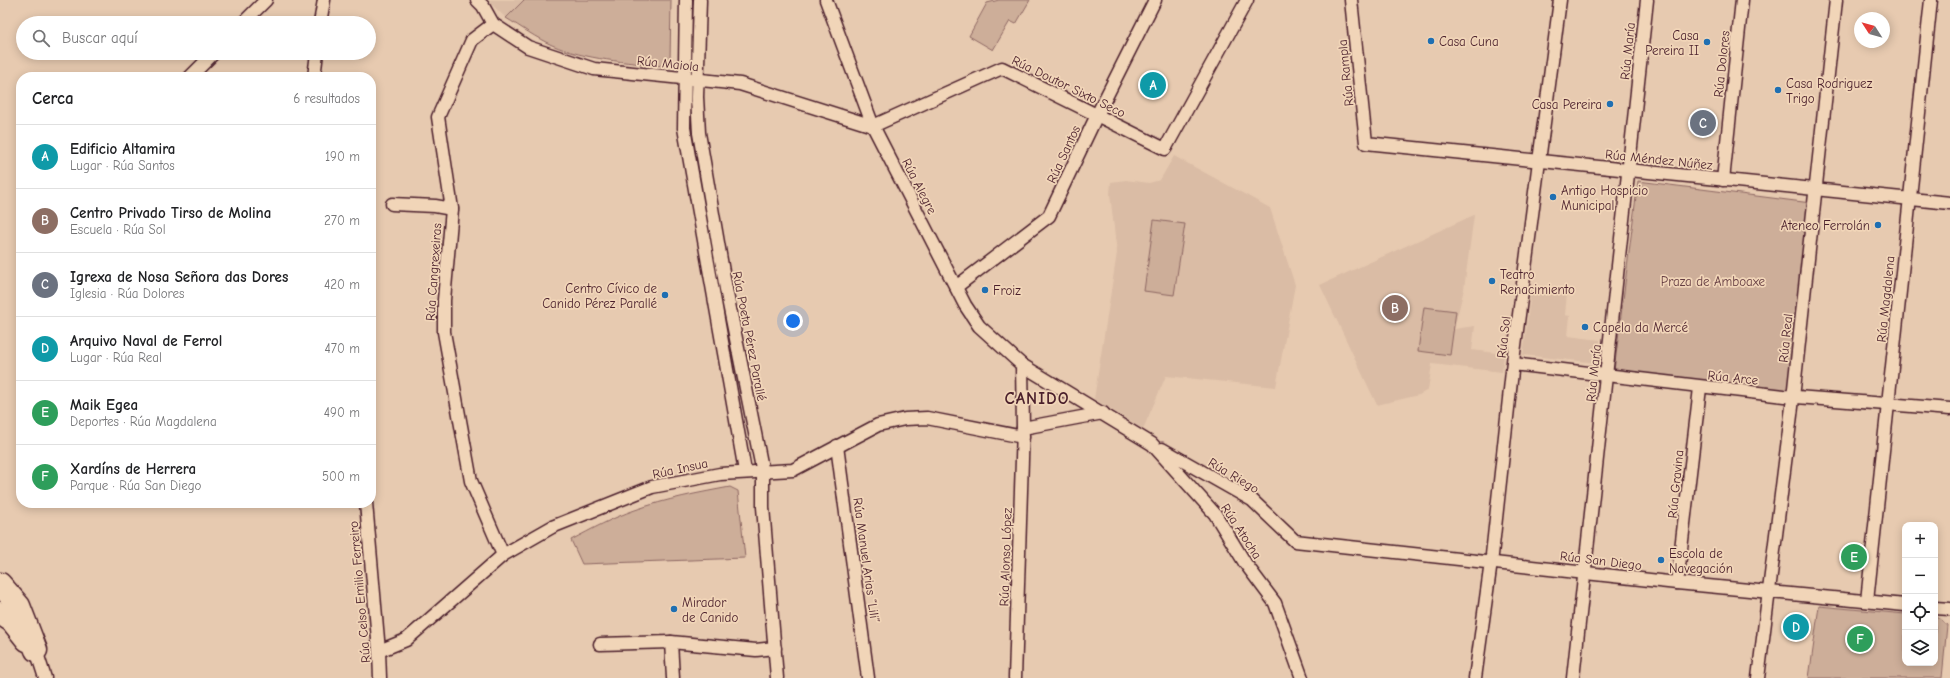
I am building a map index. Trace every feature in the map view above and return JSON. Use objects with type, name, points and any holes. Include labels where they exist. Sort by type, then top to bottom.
[{"type":"highway","points":[[0,584],[19,606],[36,650]]},
{"type":"highway","points":[[0,613],[12,621],[36,650]]},
{"type":"street","points":[[250,16],[266,0]]},
{"type":"street","points":[[321,16],[324,0]]},
{"type":"street","name":"Rúa Maiola","points":[[477,0],[483,6],[493,24],[528,47],[594,69],[740,84],[873,126]]},
{"type":"street","points":[[686,0],[684,128],[745,471]]},
{"type":"street","name":"Rúa Poeta Pérez Parallé","points":[[700,0],[697,97],[699,133],[726,289],[763,473],[763,507],[777,678]]},
{"type":"street","name":"Rúa Alegre","points":[[826,0],[873,126],[956,287],[979,326],[1022,365],[1103,413]]},
{"type":"street","name":"Rúa Santos","points":[[956,287],[1049,216],[1097,115],[1156,0]]},
{"type":"street","name":"Rúa Doutor Sixto Seco","points":[[873,126],[1002,68],[1165,149],[1248,0]]},
{"type":"street","name":"Rúa Rampla","points":[[1352,0],[1366,142]]},
{"type":"street","name":"Rúa Sol","points":[[1475,678],[1513,364],[1560,0]]},
{"type":"street","name":"Rúa María","points":[[1573,678],[1647,0]]},
{"type":"street","name":"Rúa Dolores","points":[[1723,180],[1742,0]]},
{"type":"street","name":"Rúa Real","points":[[1758,678],[1793,397],[1836,0]]},
{"type":"street","name":"Rúa Magdalena","points":[[1866,600],[1931,0]]},
{"type":"street","name":"Rúa Cangrexeiras","points":[[493,24],[472,40],[438,117],[452,209],[444,300],[444,332],[470,481],[503,555]]},
{"type":"street","points":[[195,72],[207,60]]},
{"type":"street","points":[[314,72],[315,60]]},
{"type":"street","name":"Rúa Méndez Núñez","points":[[1366,142],[1950,203]]},
{"type":"street","points":[[392,204],[435,206],[452,209]]},
{"type":"street","name":"Rúa Arce","points":[[1513,364],[1700,388],[1950,409]]},
{"type":"street","name":"Rúa Alonso López","points":[[1015,678],[1023,432],[1022,365]]},
{"type":"street","name":"Rúa Gravina","points":[[1677,583],[1700,388]]},
{"type":"street","points":[[1023,432],[1103,413]]},
{"type":"street","name":"Rúa Atocha","points":[[1103,413],[1152,444],[1216,514],[1245,563],[1275,603],[1302,678]]},
{"type":"street","name":"Rúa Insua","points":[[379,651],[406,640],[503,555],[552,527],[652,487],[720,474],[745,471],[763,473],[793,470],[878,425],[905,419],[927,418],[1023,432]]},
{"type":"street","name":"Rúa Riego","points":[[1152,444],[1252,500],[1295,541]]},
{"type":"street","name":"Rúa Manuel Arias “Lili”","points":[[838,446],[868,678]]},
{"type":"street","name":"Rúa Celso Emilio Ferreiro","points":[[366,508],[380,678]]},
{"type":"street","name":"Rúa San Diego","points":[[1295,541],[1677,583],[1770,590],[1902,604]]},
{"type":"street","points":[[1938,608],[1950,609]]},
{"type":"street","points":[[600,644],[671,642],[756,650],[775,648]]},
{"type":"street","points":[[671,642],[673,678]]},
{"type":"street","points":[[36,650],[45,678]]},
{"type":"shaded area","points":[[487,0],[524,0],[506,18]]},
{"type":"shaded area","points":[[1174,156],[1270,208],[1295,285],[1276,387],[1166,376],[1143,429],[1094,399],[1117,253],[1110,194],[1111,182],[1126,180],[1149,183],[1160,180]]},
{"type":"shaded area","points":[[1474,215],[1464,289],[1454,329],[1475,326],[1472,350],[1504,354],[1502,372],[1432,364],[1428,390],[1419,395],[1377,405],[1320,285]]},
{"type":"shaded area","points":[[1531,290],[1567,293],[1565,315],[1570,316],[1568,336],[1600,340],[1598,363],[1523,355]]},
{"type":"green space","points":[[524,0],[671,0],[670,61],[663,66],[621,62],[578,54],[552,45],[534,36],[506,18]]},
{"type":"green space","points":[[999,0],[1030,0],[1016,24],[1010,21],[993,50],[969,36],[987,3]]},
{"type":"green space","name":"Praza de Amboaxe","points":[[1638,181],[1811,203],[1787,392],[1614,371]]},
{"type":"green space","points":[[1154,220],[1185,224],[1174,295],[1144,291]]},
{"type":"green space","points":[[1424,307],[1456,311],[1450,355],[1418,351]]},
{"type":"green space","points":[[730,487],[738,491],[745,558],[582,564],[571,540],[610,520],[647,506]]},
{"type":"green space","points":[[1819,606],[1902,614],[1902,666],[1938,666],[1938,618],[1947,625],[1942,678],[1809,678]]},
{"type":"place","name":"Casa Cuna","points":[[1431,41]]},
{"type":"place","name":"Casa Pereira II","points":[[1707,42]]},
{"type":"place","name":"Edificio Altamira","points":[[1153,85]]},
{"type":"place","name":"Casa Rodriguez Trigo","points":[[1778,90]]},
{"type":"place","name":"Casa Pereira","points":[[1610,104]]},
{"type":"place","name":"Igrexa de Nosa Señora das Dores","points":[[1703,123]]},
{"type":"place","name":"Antigo Hospicio Municipal","points":[[1553,197]]},
{"type":"place","name":"Ateneo Ferrolán","points":[[1878,225]]},
{"type":"place","name":"Teatro Renacimiento","points":[[1492,281]]},
{"type":"place","name":"Froiz","points":[[985,290]]},
{"type":"place","name":"Centro Cívico de Canido Pérez Parallé","points":[[665,295]]},
{"type":"place","name":"Centro Privado Tirso de Molina","points":[[1395,308]]},
{"type":"place","name":"Capela da Mercé","points":[[1585,327]]},
{"type":"place","name":"Maik Egea","points":[[1854,557]]},
{"type":"place","name":"Escola de Navegación","points":[[1661,560]]},
{"type":"place","name":"Mirador de Canido","points":[[674,609]]},
{"type":"place","name":"Arquivo Naval de Ferrol","points":[[1796,627]]},
{"type":"place","name":"Xardíns de Herrera","points":[[1860,639]]},
{"type":"district","name":"CANIDO","points":[[1037,398]]}]
